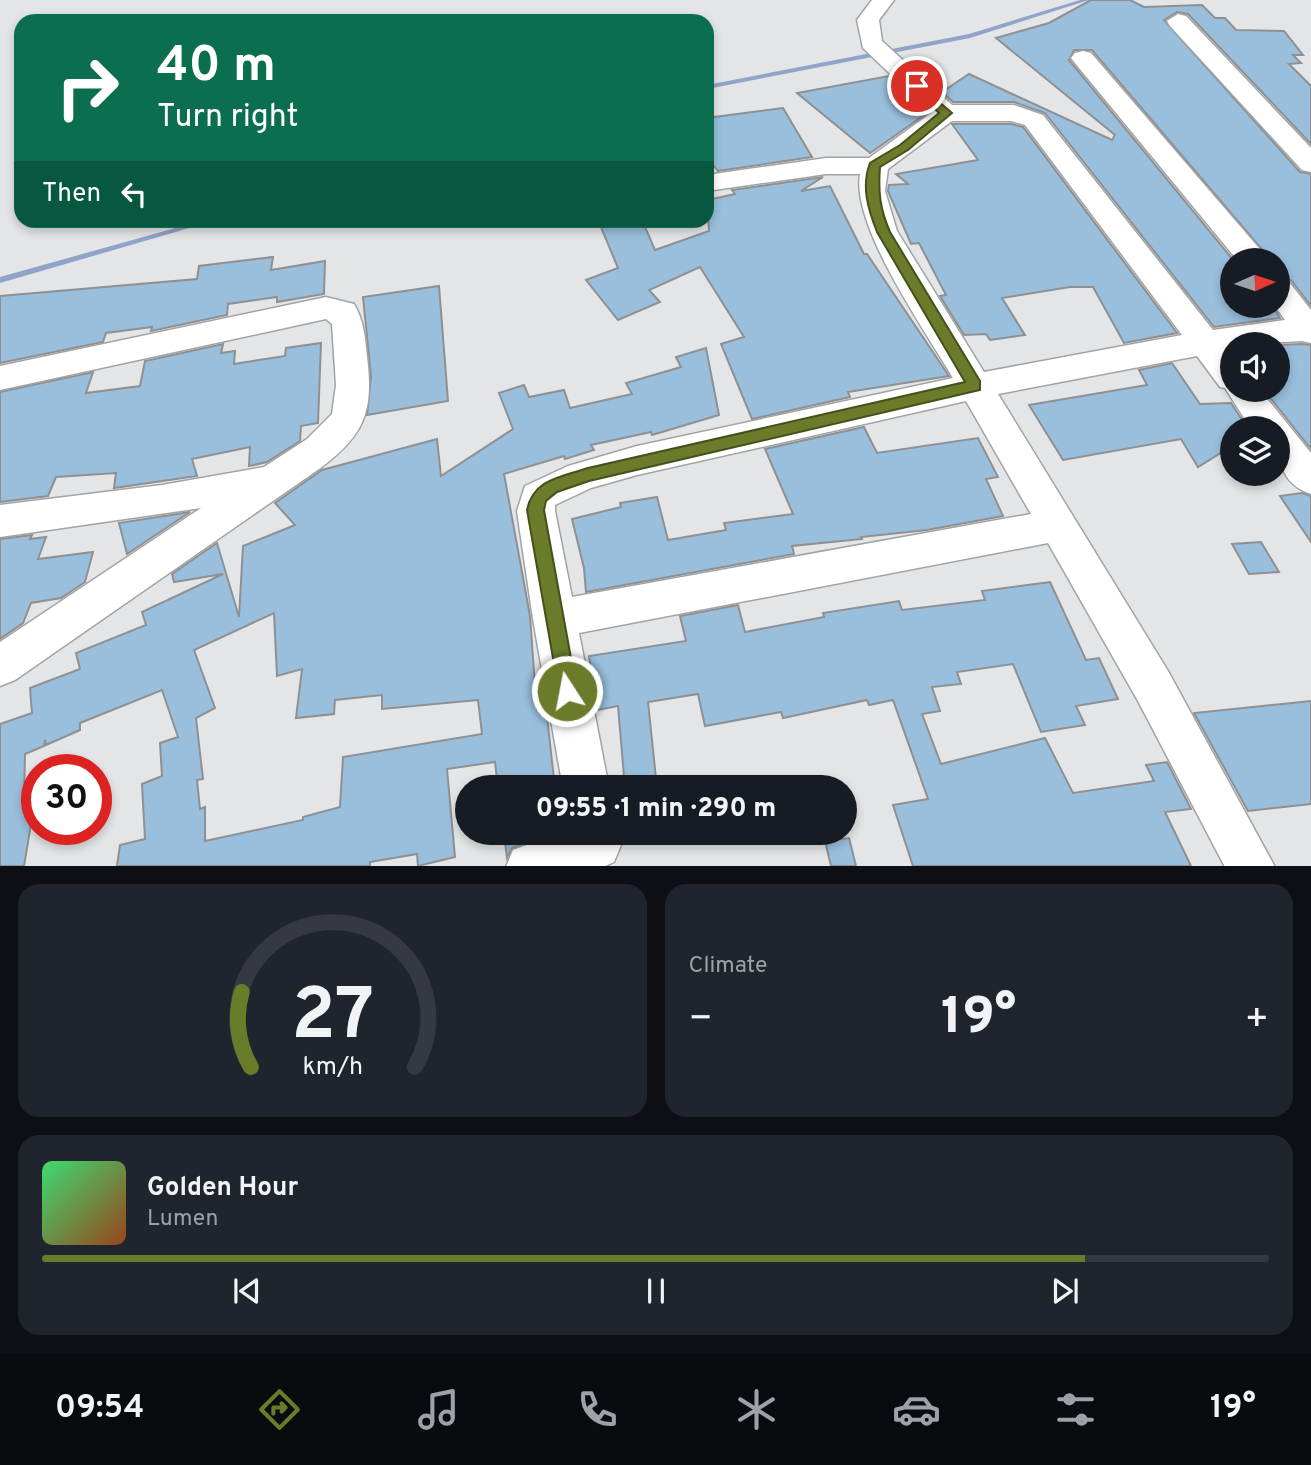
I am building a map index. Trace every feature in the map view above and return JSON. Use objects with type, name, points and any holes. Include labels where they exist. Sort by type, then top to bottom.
[{"type":"street","points":[[883,0],[868,20],[871,43],[946,113]]},
{"type":"street","points":[[1178,21],[1311,164]]},
{"type":"street","points":[[1083,58],[1244,248]]},
{"type":"street","points":[[714,182],[826,166],[874,166],[904,147],[946,113],[1014,113],[1034,120],[1220,362]]},
{"type":"street","points":[[874,166],[872,191],[883,232],[1153,686],[1251,866]]},
{"type":"street","points":[[1290,304],[1310,330]]},
{"type":"street","points":[[0,378],[326,308],[343,312],[348,324],[353,408],[344,424],[317,453],[271,481],[0,667]]},
{"type":"street","points":[[583,775],[553,619],[536,510],[538,497],[551,488],[588,474],[975,386],[1205,343],[1310,330]]},
{"type":"street","points":[[1250,402],[1261,416]]},
{"type":"street","points":[[1290,452],[1311,479]]},
{"type":"street","points":[[0,521],[162,500],[271,481]]},
{"type":"street","points":[[553,619],[1058,525]]},
{"type":"street","points":[[530,866],[597,848]]},
{"type":"building","points":[[1091,0],[1130,0],[1144,7],[1202,5],[1215,18],[1225,18],[1236,30],[1284,31],[1303,55],[1293,55],[1301,63],[1289,64],[1311,86],[1311,144],[1188,14],[1177,12],[1164,20],[1300,172],[1311,174],[1311,306],[1290,280],[1290,248],[1261,248],[1092,50],[1074,50],[1069,60],[1223,248],[1220,248],[1220,318],[1280,318],[1214,327],[1045,113],[1014,102],[953,102],[918,71],[936,70],[945,90],[969,74],[1112,140],[1115,135],[996,38],[1049,23]]},
{"type":"building","points":[[889,76],[927,113],[870,153],[797,93]]},
{"type":"building","points":[[783,108],[812,157],[718,171],[714,166],[714,117]]},
{"type":"building","points":[[952,124],[1011,124],[1023,127],[1177,333],[1124,343],[1093,287],[1070,287],[1002,298],[1025,335],[990,340],[986,334],[964,335],[940,296],[946,295],[919,243],[911,244],[888,191],[889,185],[908,184],[896,174],[978,160]]},
{"type":"building","points":[[823,177],[801,191],[830,186],[864,254],[867,254],[949,376],[848,392],[850,397],[752,419],[721,344],[744,337],[700,267],[649,290],[660,302],[618,320],[586,280],[618,268],[601,228],[645,228],[655,250],[714,228],[714,198],[735,194],[732,190]]},
{"type":"building","points":[[273,257],[271,270],[325,261],[324,294],[277,302],[277,297],[228,304],[227,315],[151,331],[152,327],[106,333],[103,342],[0,363],[0,296],[197,279],[199,266]]},
{"type":"building","points":[[439,286],[448,401],[367,415],[371,376],[363,297]]},
{"type":"building","points":[[321,343],[318,423],[301,426],[300,441],[267,462],[249,466],[250,447],[192,459],[197,476],[114,488],[116,473],[56,477],[48,496],[0,502],[0,392],[93,372],[86,393],[140,386],[145,361],[223,344],[221,353],[235,351],[234,364],[285,356],[286,348]]},
{"type":"building","points":[[1290,344],[1311,345],[1311,449],[1290,423],[1290,416],[1285,416],[1274,402],[1290,402]]},
{"type":"building","points":[[706,348],[719,415],[652,435],[651,432],[591,445],[594,450],[504,474],[530,616],[536,700],[545,699],[554,775],[496,775],[495,762],[447,769],[455,857],[418,866],[417,854],[370,862],[370,866],[117,866],[120,845],[145,839],[142,784],[162,776],[160,743],[178,737],[162,690],[80,723],[80,730],[46,745],[45,740],[44,746],[21,754],[21,845],[28,845],[24,866],[0,866],[0,724],[32,713],[30,688],[80,669],[76,653],[146,625],[142,612],[223,574],[174,582],[172,574],[217,543],[239,617],[243,546],[295,525],[275,503],[322,470],[437,439],[441,476],[513,429],[499,393],[524,385],[529,397],[564,390],[570,408],[632,394],[626,383],[681,367],[676,357]],"holes":[[[274,613],[277,676],[302,669],[296,718],[334,714],[335,700],[382,695],[382,709],[478,700],[482,734],[343,757],[340,807],[303,817],[303,820],[205,841],[205,807],[200,809],[197,780],[203,779],[196,718],[215,708],[194,650]]]},
{"type":"building","points":[[1172,363],[1200,404],[1231,403],[1240,416],[1220,416],[1220,453],[1198,467],[1181,439],[1063,460],[1029,405],[1147,385],[1139,370]]},
{"type":"building","points":[[864,427],[877,453],[978,438],[998,477],[986,479],[1003,516],[927,530],[792,546],[794,554],[586,592],[584,568],[572,519],[621,507],[620,503],[657,497],[668,540],[726,530],[724,523],[793,514],[765,449]]},
{"type":"building","points":[[1302,493],[1311,496],[1311,542],[1280,496]]},
{"type":"building","points":[[190,512],[127,554],[119,523]]},
{"type":"building","points":[[32,535],[30,539],[46,537],[38,559],[93,552],[85,582],[61,598],[31,603],[23,623],[0,639],[0,539]]},
{"type":"building","points":[[1261,542],[1279,572],[1249,574],[1232,544]]},
{"type":"building","points":[[1050,582],[1086,660],[1099,658],[1118,699],[1076,706],[1085,725],[1041,732],[1013,664],[957,672],[961,684],[932,687],[940,711],[922,714],[941,764],[1045,738],[1073,793],[1154,781],[1146,765],[1167,762],[1191,809],[1165,812],[1191,866],[913,866],[893,805],[928,799],[893,700],[869,705],[867,700],[783,718],[781,712],[705,726],[698,694],[648,702],[656,775],[624,775],[618,706],[597,710],[589,656],[686,641],[680,616],[738,605],[745,632],[824,617],[823,613],[899,601],[902,610],[985,600],[982,591]]},
{"type":"building","points":[[1311,701],[1311,804],[1248,811],[1194,713]]},
{"type":"building","points":[[505,845],[520,845],[512,848],[507,858]]},
{"type":"building","points":[[826,845],[851,845],[856,866],[831,866]]},
{"type":"waterway","points":[[714,86],[970,36],[1086,0]]},
{"type":"waterway","points":[[0,280],[185,228]]},
{"type":"route","points":[[567,691],[536,510],[538,497],[551,488],[588,474],[975,386],[883,232],[875,211],[872,191],[874,166],[904,147],[946,113],[917,86]]}]
